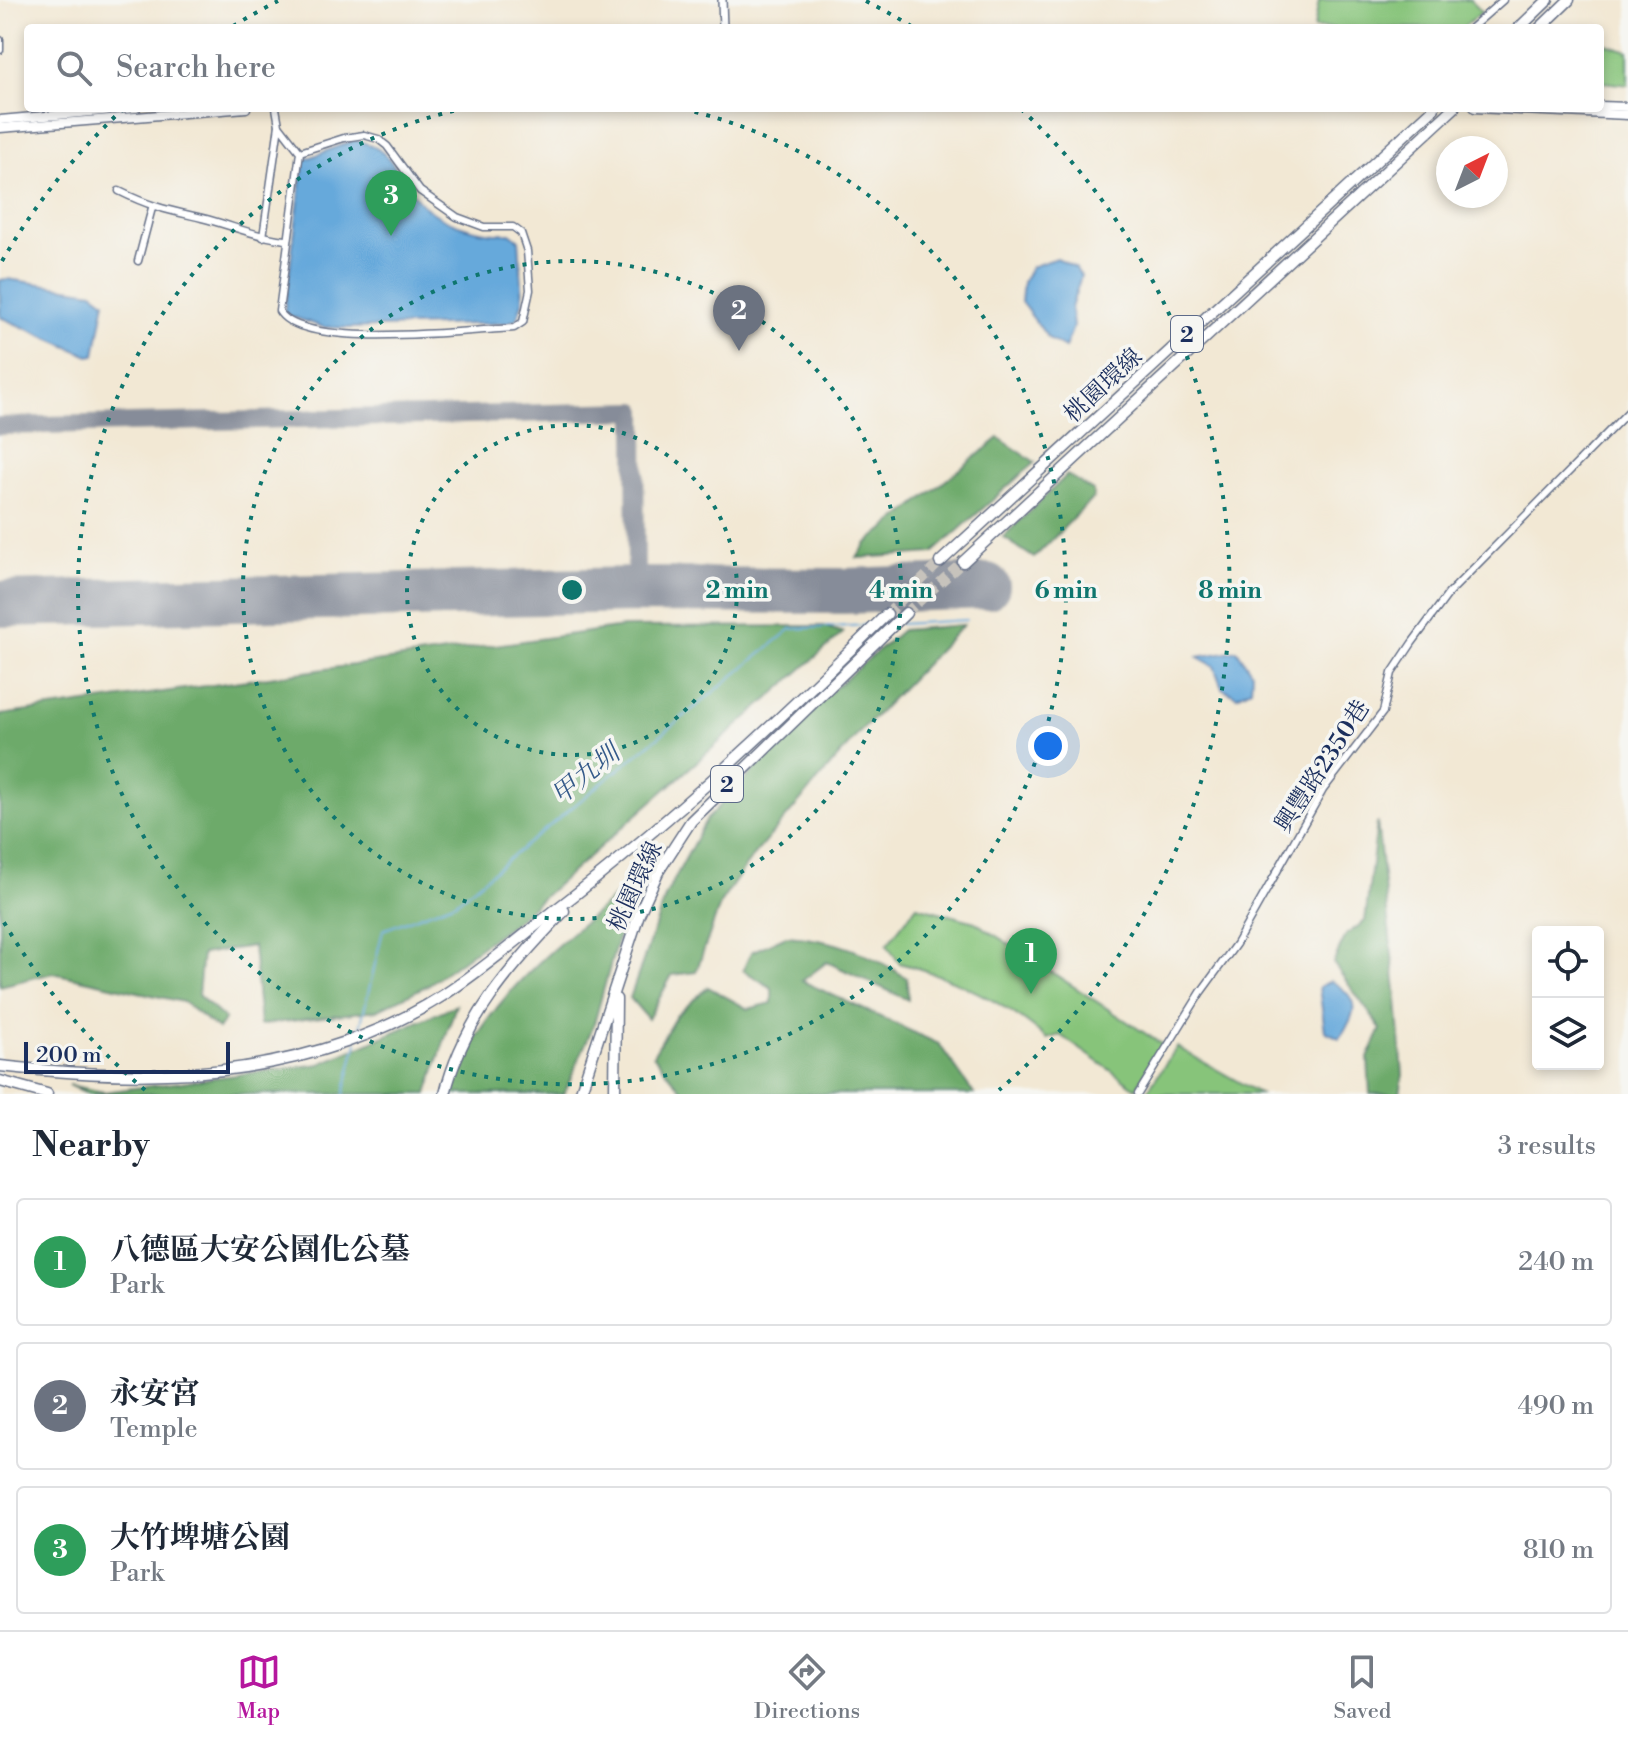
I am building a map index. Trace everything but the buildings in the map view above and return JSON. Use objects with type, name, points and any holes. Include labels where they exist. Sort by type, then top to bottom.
[{"type":"highway","points":[[1523,24],[1548,0]]},
{"type":"highway","points":[[1544,24],[1569,0]]},
{"type":"highway","name":"桃園環線","points":[[940,562],[1430,112]]},
{"type":"highway","name":"桃園環線","points":[[963,562],[1450,112]]},
{"type":"highway","name":"桃園環線","points":[[580,1094],[616,981],[658,872],[691,821],[906,613]]},
{"type":"highway","name":"桃園環線","points":[[579,895],[698,793],[887,614]]},
{"type":"highway","points":[[0,1066],[99,1077],[158,1076],[277,1061],[358,1037],[409,1016],[453,991],[579,895]]},
{"type":"highway","points":[[445,1094],[463,1041],[482,1007],[504,975],[579,895]]},
{"type":"highway","points":[[615,1094],[616,981]]},
{"type":"highway","points":[[0,1081],[47,1094]]},
{"type":"main road","points":[[1604,106],[1628,107]]},
{"type":"main road","points":[[0,120],[91,112]]},
{"type":"main road","points":[[0,128],[197,112]]},
{"type":"main road","points":[[1562,112],[1628,115]]},
{"type":"street","points":[[722,0],[723,24]]},
{"type":"street","points":[[1476,24],[1503,0]]},
{"type":"street","points":[[0,40],[0,50]]},
{"type":"street","points":[[263,237],[279,125],[277,112]]},
{"type":"street","points":[[279,125],[300,152],[279,311],[289,323],[348,336],[514,328],[523,322],[528,305],[524,240],[513,227],[484,227],[457,217],[420,191],[387,146],[378,139],[364,135],[344,138],[300,152]]},
{"type":"street","points":[[119,191],[152,208],[201,218],[263,237],[286,240]]},
{"type":"street","points":[[138,261],[152,208]]},
{"type":"street","name":"興豐路2350巷","points":[[1138,1094],[1201,992],[1236,944],[1323,790],[1383,712],[1392,673],[1412,643],[1449,593],[1628,412]]},
{"type":"green space","points":[[1319,0],[1470,0],[1482,12],[1467,24],[1315,24]]},
{"type":"green space","points":[[1604,43],[1628,51],[1628,85],[1604,82]]},
{"type":"green space","points":[[999,438],[1035,462],[933,553],[857,558],[866,544]]},
{"type":"green space","points":[[1067,475],[1093,491],[1093,498],[1034,558],[1003,537]]},
{"type":"green space","points":[[963,625],[859,733],[752,857],[721,902],[696,972],[672,975],[648,1019],[630,998],[666,895],[706,820],[829,693],[902,630]]},
{"type":"green space","points":[[823,626],[843,633],[516,921],[428,985],[377,1010],[260,1025],[253,946],[202,954],[198,995],[225,1019],[218,1029],[183,1002],[53,973],[0,986],[0,715],[623,627]]},
{"type":"green space","points":[[1377,822],[1397,999],[1403,1075],[1400,1094],[1370,1094],[1368,1058],[1381,1029],[1333,963],[1346,935],[1365,921]]},
{"type":"green space","points":[[634,880],[594,1024],[564,1094],[452,1094],[464,1061],[481,1030],[502,1002],[552,950]]},
{"type":"green space","points":[[917,906],[975,922],[1163,1045],[1136,1088],[1060,1035],[1047,1039],[978,992],[899,963],[887,944]]},
{"type":"green space","points":[[786,936],[850,948],[907,978],[908,1000],[827,962],[802,981],[939,1044],[974,1094],[685,1094],[653,1055],[676,1016],[708,987],[748,1009],[772,1003],[772,988],[743,970],[751,952]]},
{"type":"green space","points":[[456,1005],[427,1094],[90,1094],[68,1085],[104,1092],[320,1064]]},
{"type":"green space","points":[[1177,1047],[1260,1094],[1145,1094]]},
{"type":"water","points":[[354,140],[384,154],[415,196],[434,213],[458,225],[485,232],[510,233],[519,240],[523,300],[517,319],[507,323],[348,328],[323,327],[284,314],[304,160]]},
{"type":"water","points":[[1056,258],[1074,267],[1081,276],[1071,308],[1073,327],[1065,348],[1049,339],[1021,302],[1023,282],[1031,267]]},
{"type":"water","points":[[0,280],[93,292],[105,301],[95,355],[89,356],[0,317]]},
{"type":"water","points":[[1237,650],[1252,673],[1251,689],[1237,696],[1222,688],[1214,666],[1198,657]]},
{"type":"water","points":[[1331,981],[1348,994],[1353,1006],[1350,1021],[1339,1038],[1325,1031],[1319,987]]},
{"type":"waterway","name":"甲九圳","points":[[900,624],[966,620]]},
{"type":"waterway","name":"甲九圳","points":[[359,1032],[383,930],[456,902],[791,629],[869,625]]},
{"type":"waterway","name":"甲九圳","points":[[344,1094],[357,1042]]},
{"type":"taxiway","points":[[0,426],[635,411],[636,590]]},
{"type":"runway","points":[[0,604],[636,590],[844,591],[987,586]]},
{"type":"tunnel","points":[[887,614],[940,562]]},
{"type":"tunnel","points":[[906,613],[963,562]]},
{"type":"place","name":"大竹埤塘公園","points":[[391,236]]},
{"type":"place","name":"永安宮","points":[[739,351]]},
{"type":"place","name":"八德區大安公園化公墓","points":[[1031,994]]}]
